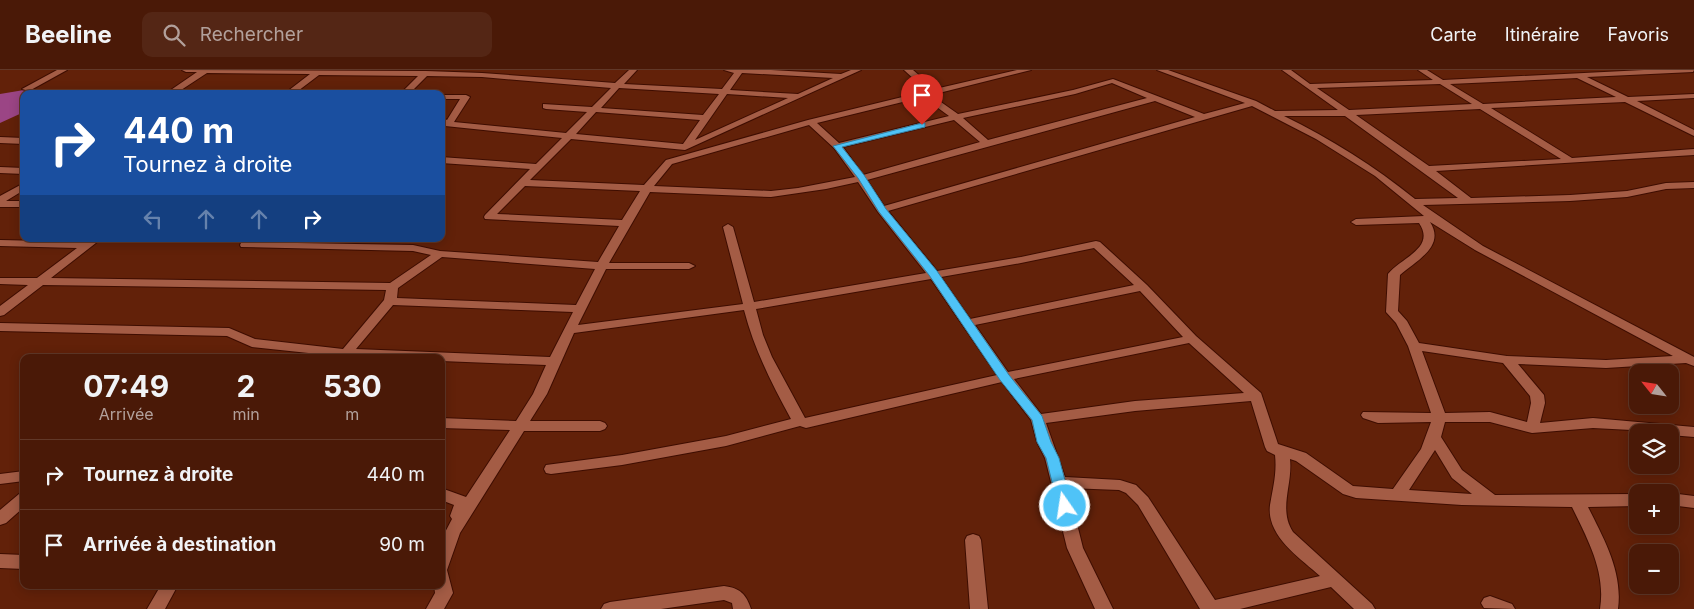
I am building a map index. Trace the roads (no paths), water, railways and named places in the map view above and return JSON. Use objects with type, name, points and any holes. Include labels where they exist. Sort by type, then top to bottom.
[{"type":"street","points":[[26,89],[63,70]]},
{"type":"street","points":[[186,70],[482,75],[618,86],[797,96]]},
{"type":"street","points":[[175,90],[206,70]]},
{"type":"street","points":[[626,223],[489,217],[633,70]]},
{"type":"street","points":[[728,70],[842,76]]},
{"type":"street","points":[[452,532],[540,394],[554,361],[603,266],[647,188],[669,162],[685,147],[739,70]]},
{"type":"street","points":[[445,122],[569,137],[685,147],[856,70]]},
{"type":"street","points":[[908,70],[929,93],[986,143]]},
{"type":"street","points":[[669,162],[811,122],[1027,70]]},
{"type":"street","points":[[1161,70],[1253,103],[1274,113],[1353,157],[1415,202],[1428,219],[1496,258],[1691,360]]},
{"type":"street","points":[[1286,70],[1427,169],[1470,202]]},
{"type":"street","points":[[1422,70],[1569,160]]},
{"type":"street","points":[[1567,70],[1694,133]]},
{"type":"street","points":[[1308,86],[1442,82],[1693,70]]},
{"type":"street","points":[[293,90],[318,72]]},
{"type":"street","points":[[408,90],[426,73]]},
{"type":"street","points":[[837,146],[956,117],[1074,92],[1105,82],[1120,82],[1203,117]]},
{"type":"street","points":[[1274,113],[1347,113],[1479,105],[1694,96]]},
{"type":"street","points":[[445,97],[466,97],[445,121]]},
{"type":"street","points":[[522,183],[771,194],[793,192],[861,177],[1155,98]]},
{"type":"street","points":[[882,210],[1253,103]]},
{"type":"street","points":[[546,106],[706,118]]},
{"type":"street","points":[[811,122],[837,146],[861,177],[882,210],[933,274],[1004,377],[1038,419],[1044,442],[1060,482],[1075,548],[1104,609]]},
{"type":"street","points":[[0,140],[20,141]]},
{"type":"street","points":[[1427,169],[1569,160],[1624,159],[1694,152]]},
{"type":"street","points":[[445,160],[539,167]]},
{"type":"street","points":[[0,170],[20,172]]},
{"type":"street","points":[[1415,202],[1470,202],[1608,196],[1666,186],[1694,185]]},
{"type":"street","points":[[0,202],[20,189]]},
{"type":"street","points":[[0,202],[20,204]]},
{"type":"street","points":[[1356,222],[1428,219]]},
{"type":"street","points":[[1396,496],[1417,467],[1434,436],[1439,418],[1414,346],[1401,321],[1392,312],[1394,274],[1423,251],[1432,238],[1428,219]]},
{"type":"street","points":[[728,227],[757,335],[766,357],[800,421]]},
{"type":"street","points":[[0,243],[92,242]]},
{"type":"street","points":[[0,312],[92,242]]},
{"type":"street","points":[[247,242],[245,244],[413,248],[440,254],[603,266],[689,266]]},
{"type":"street","points":[[570,330],[750,306],[1021,260],[1096,244],[1143,286],[1192,339],[1256,396],[1272,447],[1301,457],[1348,490],[1396,496],[1492,500],[1578,503],[1629,500]]},
{"type":"street","points":[[0,281],[393,287],[440,254]]},
{"type":"street","points":[[967,323],[1143,286]]},
{"type":"street","points":[[345,354],[390,301],[393,287]]},
{"type":"street","points":[[390,301],[581,309]]},
{"type":"street","points":[[0,326],[229,332],[252,343],[336,354]]},
{"type":"street","points":[[551,469],[622,460],[726,441],[800,421],[813,423],[1004,377],[1192,339]]},
{"type":"street","points":[[1414,346],[1507,360],[1606,364],[1691,360]]},
{"type":"street","points":[[445,358],[554,361]]},
{"type":"street","points":[[1507,360],[1537,395],[1538,403],[1532,428]]},
{"type":"street","points":[[1038,419],[1136,406],[1256,396]]},
{"type":"street","points":[[1368,415],[1378,418],[1490,417],[1532,428],[1593,423],[1694,432]]},
{"type":"street","points":[[445,422],[519,426],[600,426]]},
{"type":"street","points":[[1434,436],[1458,474],[1492,500]]},
{"type":"street","points":[[1282,452],[1284,472],[1277,519],[1287,536],[1366,609]]},
{"type":"street","points":[[0,479],[20,476]]},
{"type":"street","points":[[1060,482],[1120,485],[1131,489],[1143,501],[1210,609],[1334,580]]},
{"type":"street","points":[[445,495],[463,502],[445,554]]},
{"type":"street","points":[[1679,500],[1694,502]]},
{"type":"street","points":[[0,518],[20,501]]},
{"type":"street","points":[[1578,503],[1596,540],[1612,586],[1610,609]]},
{"type":"street","points":[[973,540],[979,609]]},
{"type":"street","points":[[0,561],[20,562]]},
{"type":"street","points":[[156,609],[168,589]]},
{"type":"street","points":[[435,609],[444,593],[443,589]]},
{"type":"street","points":[[610,609],[724,593],[732,594],[739,599],[742,609]]}]
